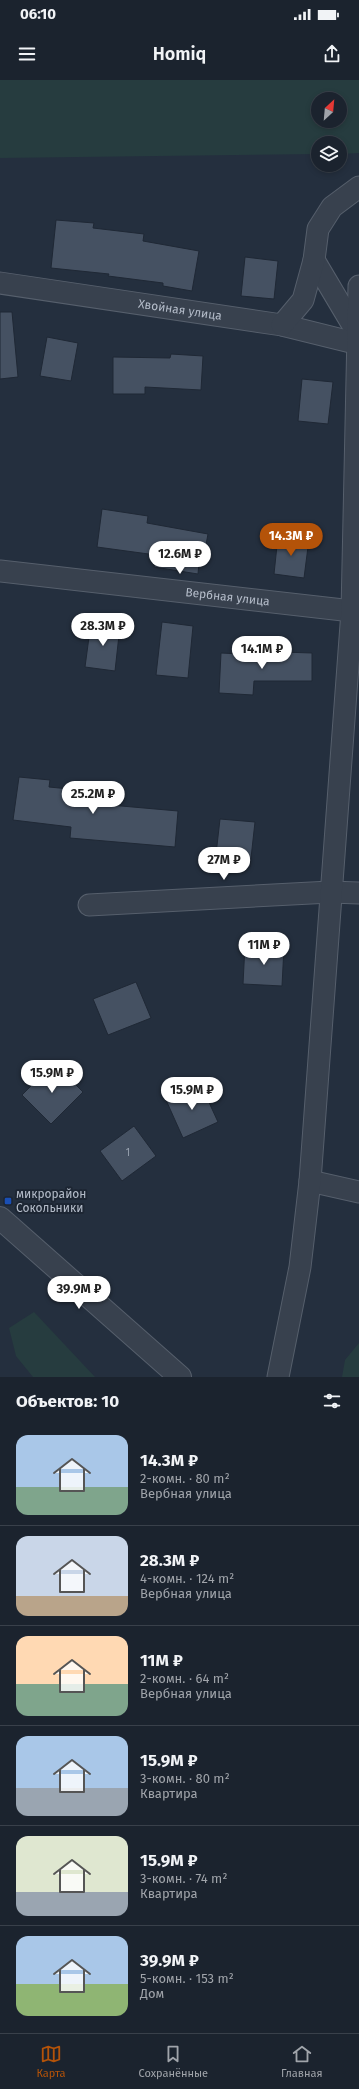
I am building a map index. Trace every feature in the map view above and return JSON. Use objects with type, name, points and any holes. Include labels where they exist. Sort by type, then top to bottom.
[{"type":"street","points":[[282,325],[303,300],[314,260],[318,229],[332,207],[359,188]]},
{"type":"street","points":[[314,260],[358,341]]},
{"type":"street","name":"Хвойная улица","points":[[0,283],[282,325],[333,337],[358,341]]},
{"type":"street","points":[[278,1377],[300,1267],[310,1181],[330,892],[356,610],[359,286]]},
{"type":"street","points":[[331,289],[333,337]]},
{"type":"street","name":"Вербная улица","points":[[0,571],[356,610]]},
{"type":"street","points":[[89,905],[330,892],[359,893]]},
{"type":"street","points":[[310,1181],[359,1192]]},
{"type":"street","points":[[0,1218],[180,1377]]},
{"type":"green space","points":[[0,80],[359,80],[359,153],[347,154],[347,136],[311,136],[311,154],[0,158]]},
{"type":"green space","points":[[34,1312],[95,1377],[33,1377],[16,1356],[9,1328]]},
{"type":"green space","points":[[359,1343],[359,1377],[342,1377],[345,1360]]},
{"type":"building","points":[[56,220],[94,223],[93,228],[144,234],[143,241],[199,251],[192,291],[163,286],[163,283],[108,276],[109,274],[51,268]]},
{"type":"building","points":[[245,257],[278,261],[274,299],[241,296]]},
{"type":"building","points":[[0,312],[12,312],[18,377],[0,379]]},
{"type":"building","points":[[47,337],[78,343],[71,381],[40,376]]},
{"type":"building","points":[[171,354],[203,356],[201,390],[145,387],[145,394],[113,394],[113,357],[170,358]]},
{"type":"building","points":[[302,379],[333,382],[328,424],[298,421]]},
{"type":"building","points":[[102,509],[148,516],[147,523],[208,534],[205,550],[200,550],[198,574],[154,567],[156,555],[97,547]]},
{"type":"building","points":[[278,536],[309,539],[304,578],[274,574]]},
{"type":"building","points":[[91,622],[120,626],[115,671],[85,667]]},
{"type":"building","points":[[162,622],[193,626],[188,678],[156,675]]},
{"type":"building","points":[[282,652],[312,653],[312,681],[254,681],[253,695],[219,693],[221,653],[282,656]]},
{"type":"building","points":[[19,777],[50,780],[49,787],[111,793],[110,805],[178,811],[175,847],[70,838],[71,827],[13,820]]},
{"type":"building","points":[[220,819],[255,822],[250,867],[215,863]]},
{"type":"building","points":[[245,945],[284,947],[282,986],[243,984]]},
{"type":"building","points":[[136,982],[151,1018],[108,1035],[93,999]]},
{"type":"building","points":[[54,1063],[83,1092],[51,1124],[22,1095]]},
{"type":"building","points":[[201,1085],[218,1122],[183,1138],[166,1100]]},
{"type":"building","points":[[134,1126],[156,1156],[122,1181],[100,1151]]},
{"type":"place","name":"микрорайон Сокольники","points":[[8,1201]]}]
